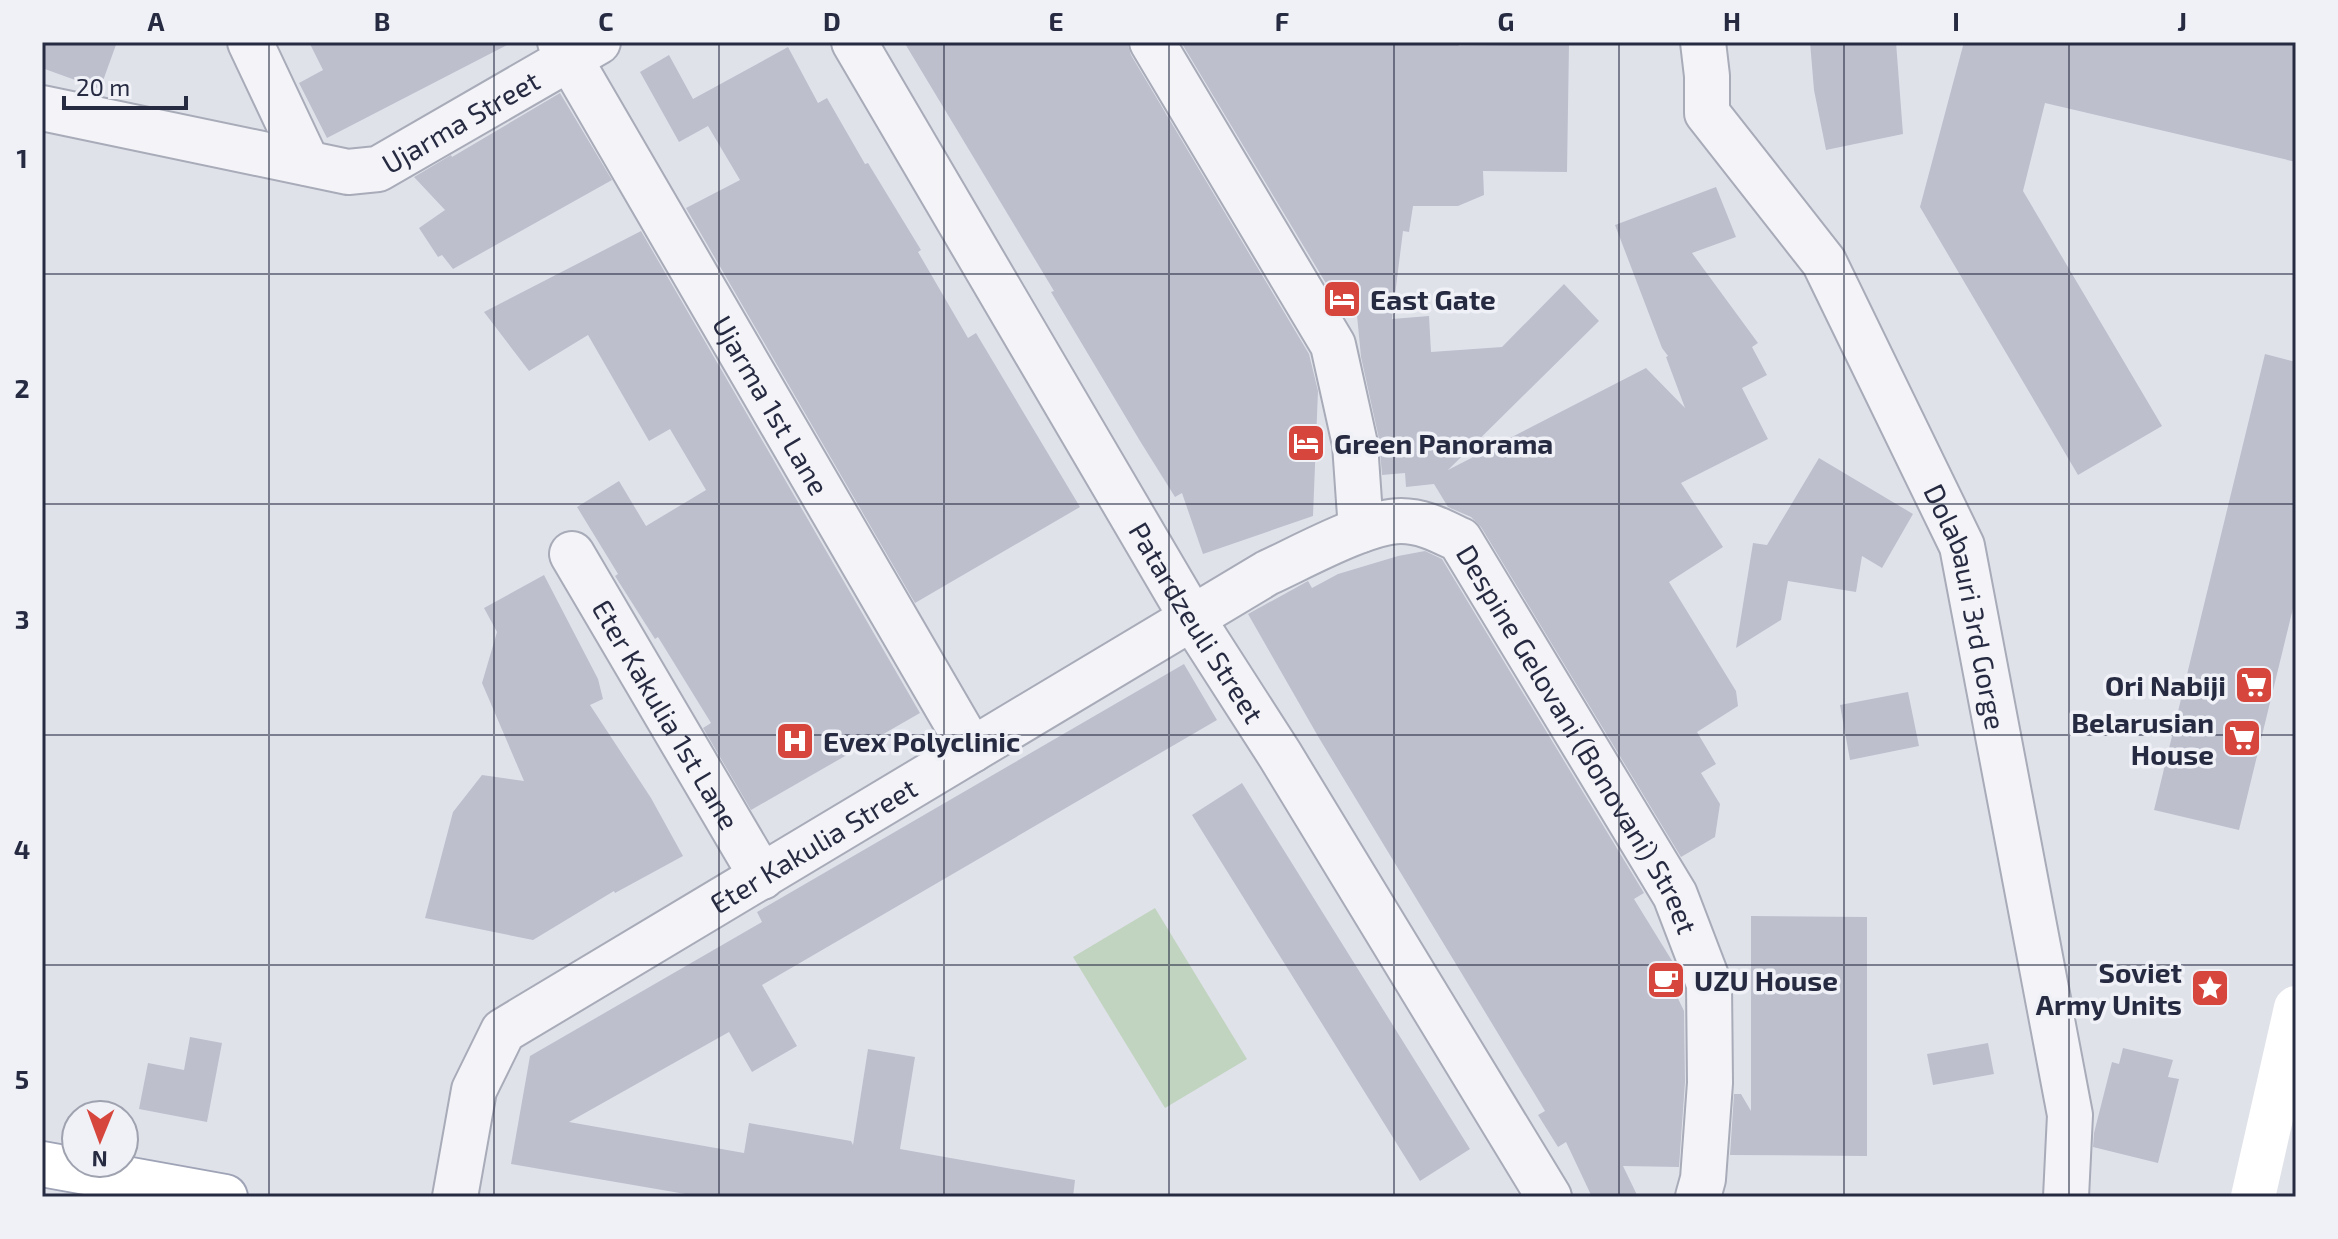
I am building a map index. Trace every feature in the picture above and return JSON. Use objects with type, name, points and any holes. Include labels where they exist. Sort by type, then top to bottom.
[{"type":"main road","points":[[2253,1197],[2296,1008]]},
{"type":"main road","points":[[42,1164],[222,1197]]},
{"type":"street","points":[[250,42],[307,163]]},
{"type":"street","name":"Patardzeuli Street","points":[[854,42],[1192,618],[1280,755],[1549,1197]]},
{"type":"street","points":[[1152,42],[1333,345],[1355,444],[1361,530]]},
{"type":"street","name":"Ujarma Street","points":[[42,108],[348,172],[378,169],[576,47]]},
{"type":"street","name":"Ujarma 1st Lane","points":[[576,47],[972,750]]},
{"type":"street","name":"Dolabauri 3rd Gorge","points":[[1705,59],[1707,113],[1824,262],[1962,546],[2070,1115],[2066,1197]]},
{"type":"street","name":"Despine Gelovani (Bonovani) Street","points":[[1361,530],[1399,521],[1429,525],[1460,540],[1675,895],[1709,984],[1710,1083],[1703,1179],[1698,1197]]},
{"type":"street","name":"Eter Kakulia Street","points":[[455,1197],[474,1090],[503,1031],[1267,573],[1361,530]]},
{"type":"street","name":"Eter Kakulia 1st Lane","points":[[572,554],[762,877]]},
{"type":"green space","points":[[1155,908],[1247,1059],[1165,1108],[1073,957]]},
{"type":"building","points":[[42,42],[117,42],[100,89],[42,68]]},
{"type":"building","points":[[309,42],[513,42],[327,138],[299,83],[323,70]]},
{"type":"building","points":[[904,42],[1127,42],[1131,55],[1309,354],[1318,391],[1313,516],[1203,554],[1182,493],[1175,497],[1140,441]]},
{"type":"building","points":[[1181,42],[1458,42],[1459,46],[1569,44],[1567,172],[1483,171],[1484,195],[1458,206],[1413,206],[1409,232],[1403,231],[1392,319],[1429,316],[1431,352],[1502,347],[1564,284],[1599,321],[1448,470],[1646,368],[1685,408],[1668,356],[1662,348],[1615,225],[1716,187],[1736,237],[1692,253],[1758,343],[1752,347],[1767,375],[1742,388],[1768,439],[1681,483],[1723,547],[1669,582],[1736,691],[1738,706],[1697,732],[1716,764],[1701,773],[1720,804],[1715,837],[1681,857],[1481,527],[1471,517],[1448,507],[1434,484],[1406,487],[1405,473],[1382,475],[1379,439],[1361,357],[1354,284],[1327,285]]},
{"type":"building","points":[[1810,42],[1896,42],[1903,134],[1826,150],[1814,90]]},
{"type":"building","points":[[1964,42],[2296,42],[2296,162],[2045,103],[2023,191],[2162,426],[2078,475],[1920,207]]},
{"type":"building","points":[[788,47],[818,103],[827,98],[921,250],[918,252],[968,338],[976,333],[1080,507],[915,603],[686,208],[740,180],[708,126],[679,142],[640,72],[669,55],[693,99]]},
{"type":"building","points":[[560,93],[612,180],[453,269],[442,255],[438,257],[419,228],[445,210],[414,177]]},
{"type":"building","points":[[641,231],[920,713],[751,810],[703,728],[711,723],[658,637],[655,639],[615,576],[618,574],[577,507],[619,481],[646,526],[706,490],[670,429],[649,441],[588,335],[529,371],[484,312]]},
{"type":"building","points":[[2265,354],[2296,362],[2296,596],[2239,830],[2154,810]]},
{"type":"building","points":[[1819,458],[1913,514],[1882,568],[1862,556],[1856,592],[1788,581],[1781,620],[1736,648],[1753,543],[1767,545]]},
{"type":"building","points":[[1425,551],[1442,559],[1644,893],[1634,899],[1674,964],[1670,966],[1680,985],[1673,988],[1684,1011],[1685,1082],[1679,1167],[1623,1166],[1638,1197],[1592,1197],[1566,1142],[1558,1147],[1538,1115],[1545,1111],[1319,738],[1248,614],[1308,581],[1312,588],[1338,574]]},
{"type":"building","points":[[544,575],[598,679],[603,699],[590,705],[651,798],[683,856],[614,891],[533,940],[425,918],[453,812],[482,775],[524,781],[482,683],[497,632],[484,608]]},
{"type":"building","points":[[1184,664],[1217,720],[762,985],[797,1046],[752,1072],[729,1032],[569,1122],[744,1153],[749,1123],[851,1141],[853,1145],[868,1049],[915,1057],[900,1149],[1075,1180],[1073,1197],[703,1197],[511,1164],[530,1056],[762,922],[757,912]]},
{"type":"building","points":[[1908,692],[1919,746],[1850,760],[1840,705]]},
{"type":"building","points":[[1242,783],[1470,1149],[1420,1181],[1192,815]]},
{"type":"building","points":[[1751,916],[1867,917],[1867,1156],[1730,1155],[1734,1094],[1741,1094],[1751,1111]]},
{"type":"building","points":[[190,1037],[222,1043],[207,1122],[140,1109],[148,1063],[184,1070]]},
{"type":"building","points":[[1988,1043],[1994,1074],[1933,1085],[1927,1054]]},
{"type":"building","points":[[2123,1048],[2173,1060],[2168,1077],[2179,1079],[2158,1163],[2093,1147],[2112,1062],[2119,1064]]},
{"type":"place","name":"East Gate","points":[[1342,299]]},
{"type":"place","name":"Green Panorama","points":[[1306,443]]},
{"type":"place","name":"Ori Nabiji","points":[[2254,685]]},
{"type":"place","name":"Belarusian House","points":[[2242,738]]},
{"type":"place","name":"Evex Polyclinic","points":[[795,741]]},
{"type":"place","name":"UZU House","points":[[1666,980]]},
{"type":"place","name":"Soviet Army Units","points":[[2210,988]]}]
